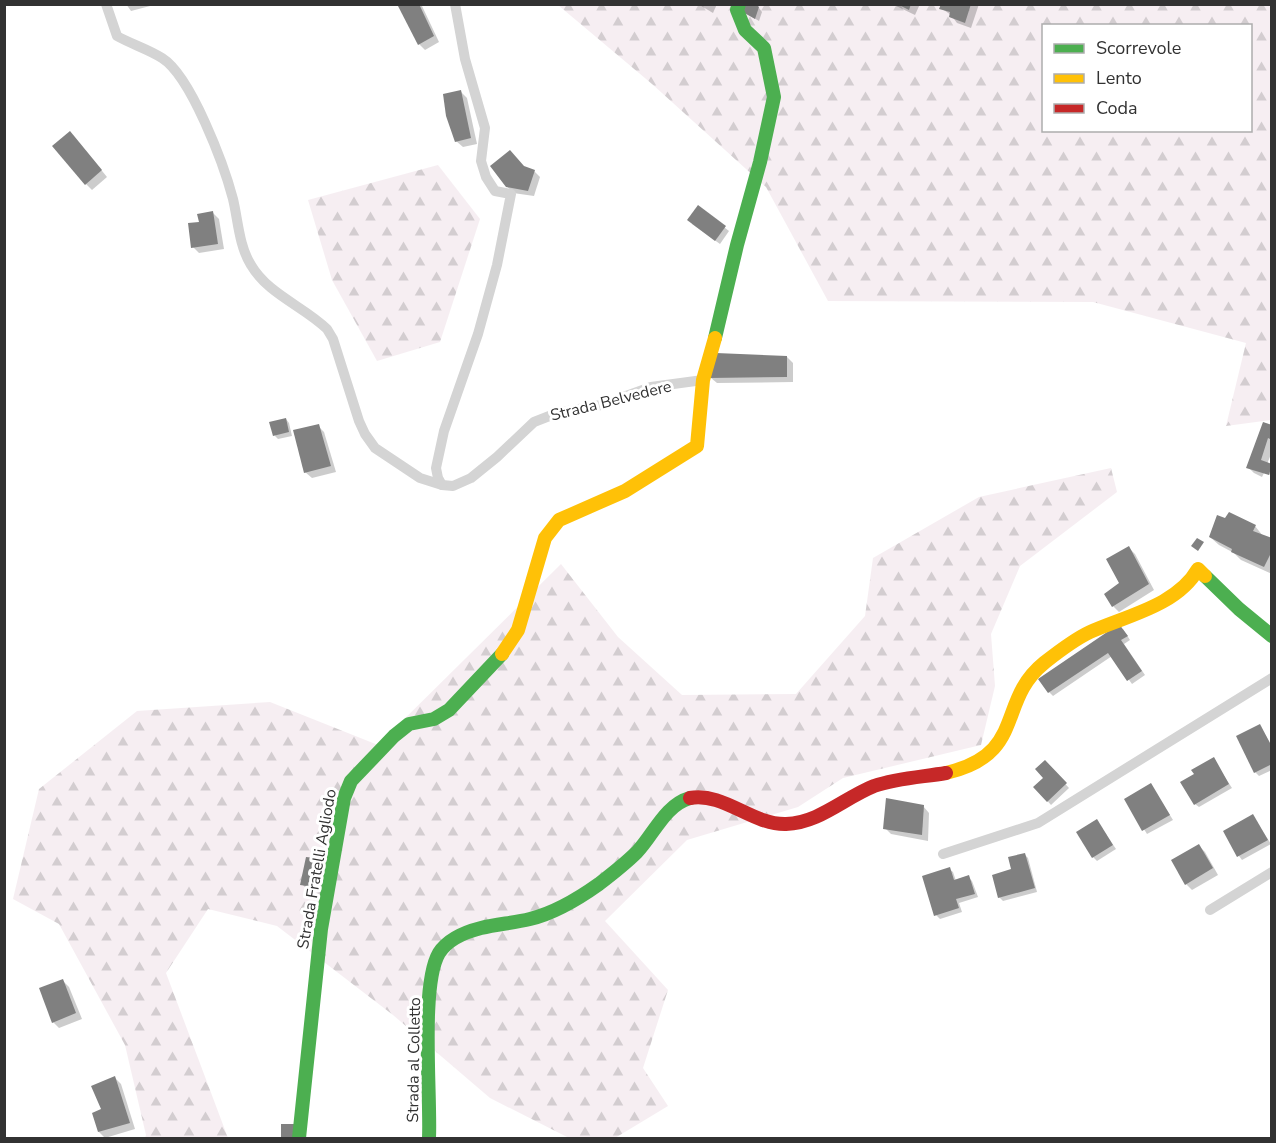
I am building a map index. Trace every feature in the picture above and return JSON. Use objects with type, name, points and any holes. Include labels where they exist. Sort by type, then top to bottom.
[{"type":"street","points":[[106,4],[111,25],[117,36],[162,58],[170,64],[183,83],[199,110],[223,165],[243,249],[250,264],[266,284],[327,329],[333,339],[365,435],[375,448],[394,463],[420,478],[442,485]]},
{"type":"street","points":[[442,485],[436,468],[444,431],[478,334],[497,265],[511,194],[495,191],[486,177],[481,161],[484,128],[465,58],[455,4]]},
{"type":"street","points":[[703,380],[760,162],[774,97],[764,48],[745,30],[737,10],[739,4]]},
{"type":"street","name":"Strada Belvedere","points":[[442,485],[453,486],[471,478],[534,422],[557,413],[601,405],[651,387],[703,380]]},
{"type":"street","name":"Strada Fratelli Agliodo","points":[[300,1138],[321,929],[344,798],[351,782],[394,736],[410,724],[434,719],[449,710],[501,655],[518,630],[545,538],[559,520],[575,511],[625,491],[697,446],[703,380]]},
{"type":"street","name":"Strada al Colletto","points":[[429,1138],[427,1028],[432,980],[441,951],[453,938],[468,932],[532,919],[550,913],[582,896],[637,852],[667,813],[676,805],[690,798],[699,797],[721,803],[759,820],[785,824],[806,821],[871,787],[944,774],[968,767],[983,759],[996,748],[1009,728],[1022,690],[1030,675],[1085,634],[1123,619],[1184,589],[1195,578],[1198,569],[1239,609],[1272,636]]},
{"type":"street","points":[[943,854],[1038,823],[1272,678]]},
{"type":"street","points":[[1210,910],[1272,872]]},
{"type":"green space","points":[[558,5],[1271,5],[1271,420],[1226,426],[1246,343],[1093,302],[828,301],[766,187],[652,84]]},
{"type":"green space","points":[[438,165],[480,219],[440,342],[377,361],[332,280],[308,200]]},
{"type":"green space","points":[[1111,468],[1117,492],[1020,566],[991,634],[995,686],[981,745],[843,778],[798,807],[687,840],[605,921],[668,990],[643,1068],[668,1106],[615,1138],[569,1138],[490,1098],[393,1015],[277,926],[208,909],[166,973],[228,1138],[145,1138],[125,1045],[59,924],[13,899],[39,789],[137,711],[270,702],[378,745],[561,564],[618,637],[682,695],[796,694],[865,616],[873,558],[979,497]]},
{"type":"building","points":[[419,4],[434,36],[418,45],[398,6]]},
{"type":"building","points":[[743,4],[756,4],[759,7],[755,19],[741,11]]},
{"type":"building","points":[[897,4],[911,4],[909,10]]},
{"type":"building","points":[[941,4],[971,4],[965,23],[949,17],[950,12],[939,9]]},
{"type":"building","points":[[461,90],[471,138],[455,142],[446,116],[443,94]]},
{"type":"building","points":[[70,131],[102,170],[85,185],[52,146]]},
{"type":"building","points":[[510,150],[524,166],[535,170],[528,191],[506,187],[490,166]]},
{"type":"building","points":[[698,205],[726,226],[715,241],[687,220]]},
{"type":"building","points":[[213,211],[218,244],[191,248],[188,223],[199,222],[197,214]]},
{"type":"building","points":[[716,353],[787,356],[787,377],[709,378]]},
{"type":"building","points":[[286,418],[289,432],[273,436],[269,422]]},
{"type":"building","points":[[1263,422],[1272,425],[1272,440],[1268,438],[1261,460],[1272,464],[1269,475],[1246,468]]},
{"type":"building","points":[[319,424],[331,466],[304,473],[293,430]]},
{"type":"building","points":[[1229,512],[1256,525],[1253,531],[1272,538],[1272,551],[1264,567],[1231,552],[1232,549],[1209,537],[1217,515],[1225,518]]},
{"type":"building","points":[[1197,538],[1204,542],[1198,551],[1191,546]]},
{"type":"building","points":[[1129,546],[1149,584],[1112,607],[1104,594],[1119,583],[1106,559]]},
{"type":"building","points":[[1119,624],[1128,636],[1121,640],[1142,671],[1127,681],[1108,653],[1048,693],[1038,679]]},
{"type":"building","points":[[1260,724],[1272,747],[1272,764],[1254,773],[1236,736]]},
{"type":"building","points":[[1214,757],[1229,784],[1194,805],[1180,782],[1194,774],[1191,770]]},
{"type":"building","points":[[1045,760],[1067,783],[1047,802],[1033,787],[1043,778],[1035,769]]},
{"type":"building","points":[[1151,783],[1170,815],[1142,831],[1124,799]]},
{"type":"building","points":[[886,798],[924,805],[922,835],[883,829]]},
{"type":"building","points":[[1253,814],[1268,840],[1237,857],[1223,831]]},
{"type":"building","points":[[1097,819],[1113,845],[1092,858],[1076,832]]},
{"type":"building","points":[[1199,844],[1213,868],[1185,885],[1171,860]]},
{"type":"building","points":[[1025,853],[1035,888],[998,898],[992,875],[1011,869],[1008,857]]},
{"type":"building","points":[[306,857],[324,859],[321,888],[300,885]]},
{"type":"building","points":[[950,867],[954,880],[969,875],[975,894],[956,899],[959,908],[934,916],[922,876]]},
{"type":"building","points":[[63,979],[76,1013],[52,1023],[39,988]]},
{"type":"building","points":[[115,1076],[130,1123],[98,1132],[92,1113],[101,1109],[91,1086]]},
{"type":"building","points":[[281,1124],[295,1124],[296,1138],[281,1138]]},
{"type":"traffic: fast","points":[[715,338],[760,162],[774,97],[764,48],[745,30],[737,10],[739,4]]},
{"type":"traffic: fast","points":[[1205,576],[1239,609],[1272,636]]},
{"type":"traffic: fast","points":[[299,1138],[321,929],[344,798],[351,781],[394,736],[409,724],[434,719],[449,710],[502,654]]},
{"type":"traffic: fast","points":[[429,1138],[428,1015],[433,968],[439,953],[452,940],[469,932],[539,916],[575,900],[628,861],[667,813],[690,798]]},
{"type":"traffic: slow","points":[[502,654],[518,630],[545,538],[559,520],[625,491],[697,446],[703,380],[715,338]]},
{"type":"traffic: slow","points":[[946,773],[971,764],[989,753],[1000,740],[1029,678],[1044,663],[1090,632],[1164,601],[1189,582],[1198,569],[1205,576]]},
{"type":"traffic: jam","points":[[690,798],[702,797],[715,800],[761,820],[786,824],[798,823],[820,815],[874,786],[901,779],[946,773]]}]
